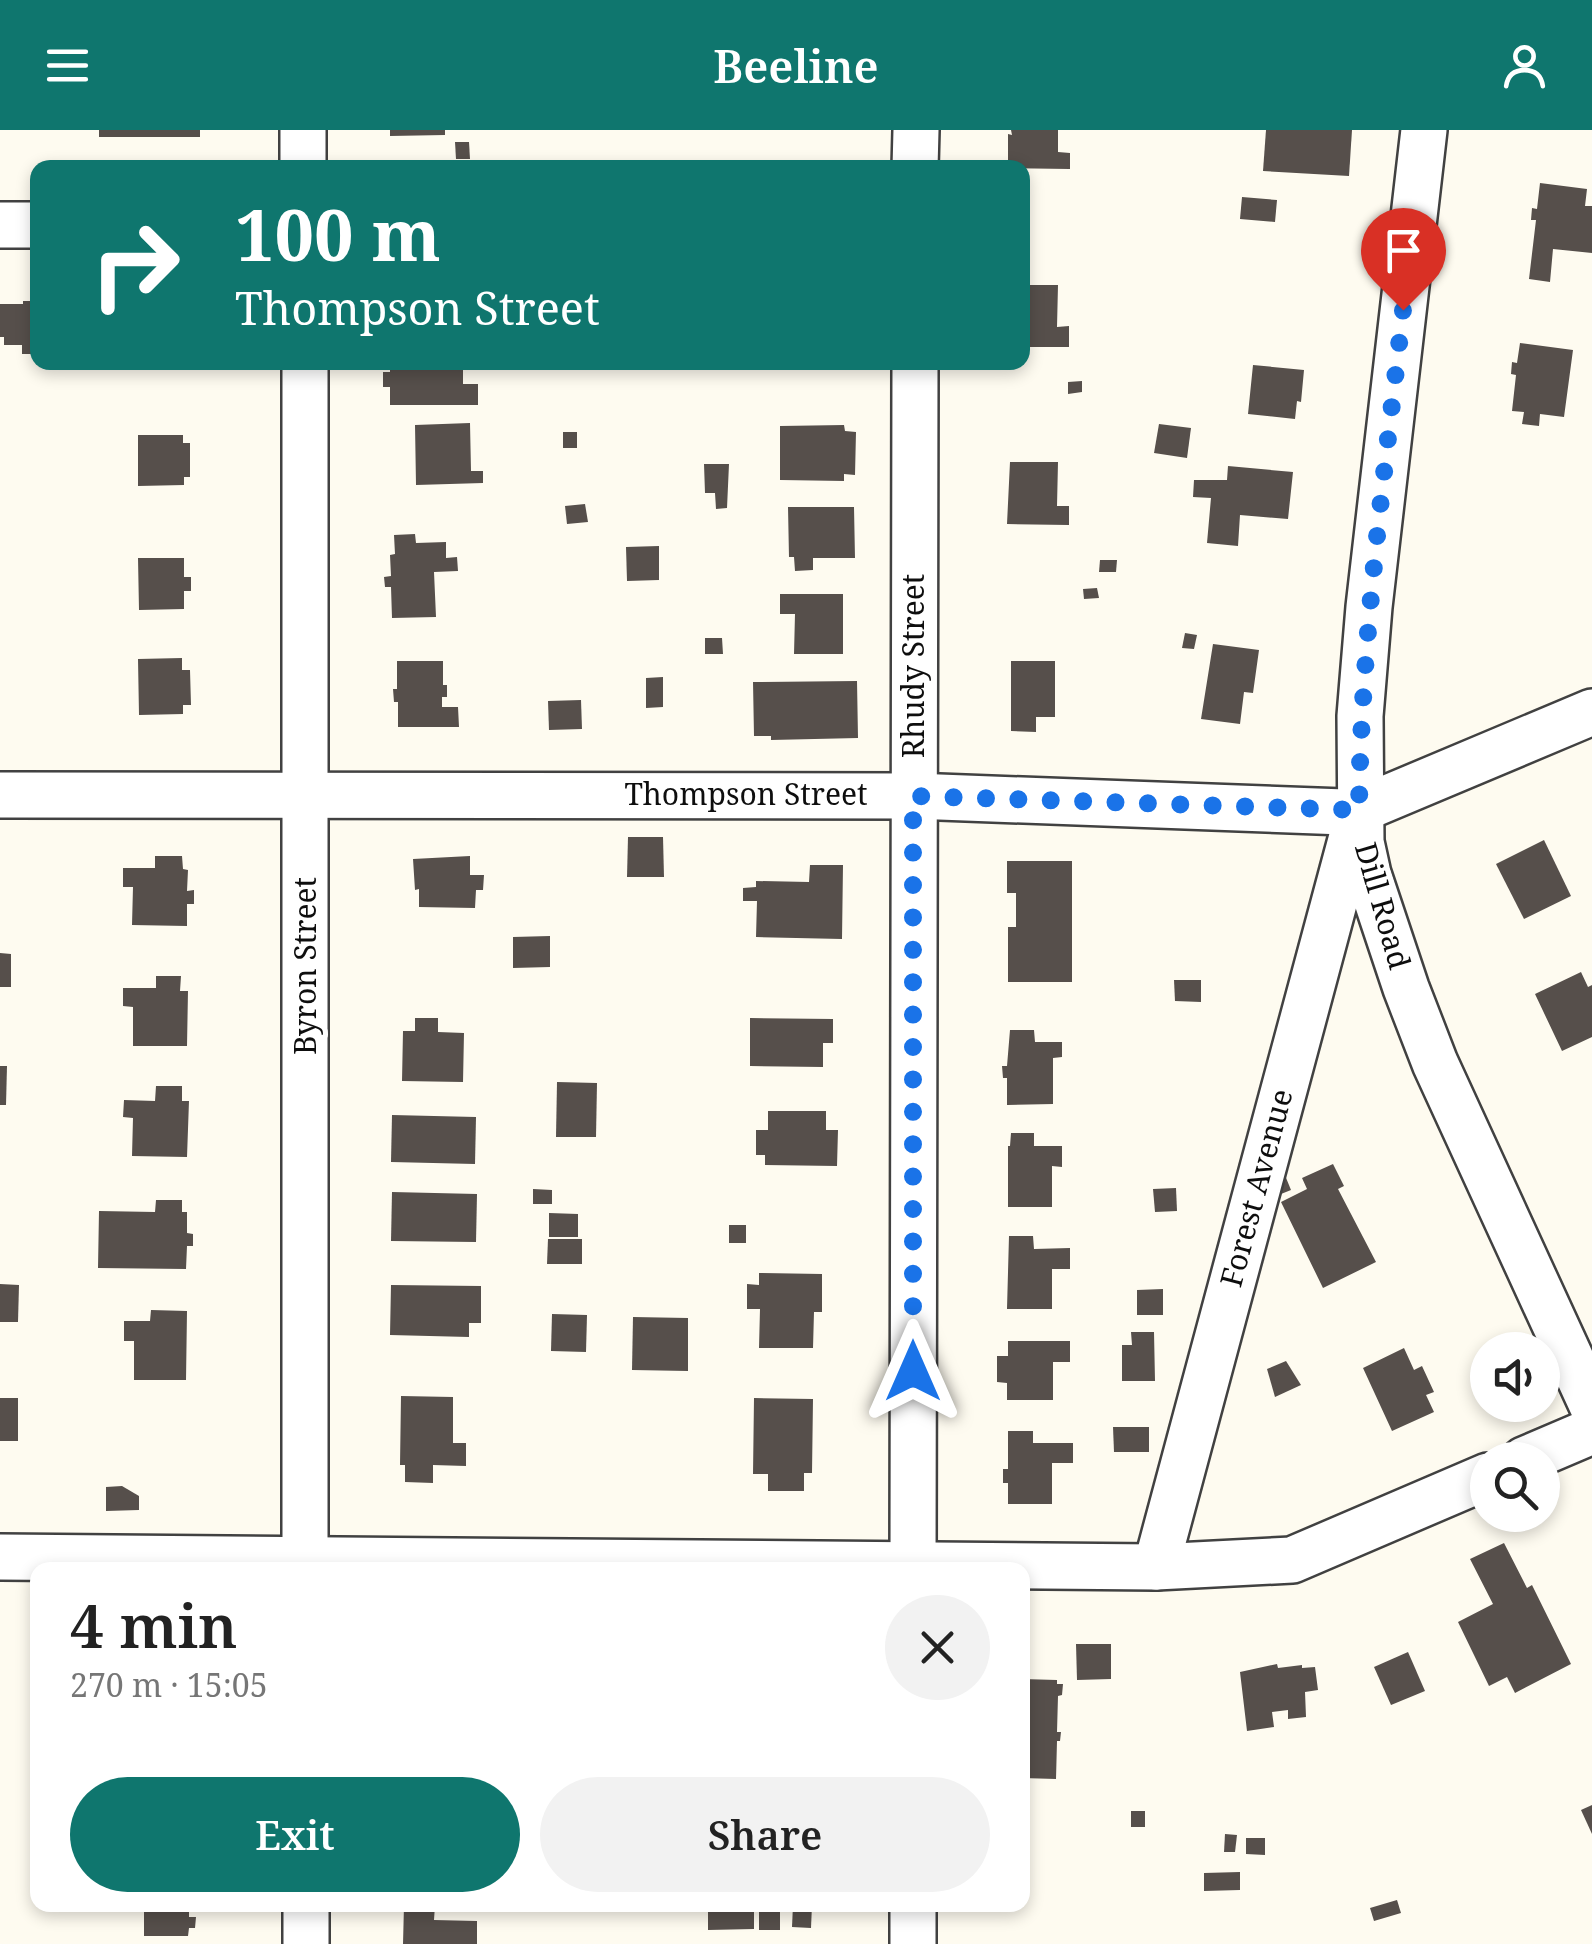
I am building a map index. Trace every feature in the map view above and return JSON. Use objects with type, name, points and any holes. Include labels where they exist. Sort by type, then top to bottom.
[{"type":"street","points":[[303,130],[303,160]]},
{"type":"street","points":[[916,130],[916,160]]},
{"type":"street","name":"Dill Road","points":[[1424,130],[1369,607],[1360,716],[1359,810],[1368,874],[1406,988],[1443,1080],[1592,1405]]},
{"type":"street","points":[[0,225],[30,225]]},
{"type":"street","name":"Byron Street","points":[[304,370],[306,1562]]},
{"type":"street","name":"Rhudy Street","points":[[913,1562],[915,370]]},
{"type":"street","name":"Thompson Street","points":[[0,795],[913,796],[1359,810],[1592,712]]},
{"type":"street","name":"Forest Avenue","points":[[1156,1567],[1359,810]]},
{"type":"street","points":[[1560,1445],[1592,1431]]},
{"type":"street","points":[[1030,1566],[1156,1567],[1292,1560],[1470,1484]]},
{"type":"street","points":[[0,1557],[191,1562]]},
{"type":"street","points":[[306,1912],[306,1944]]},
{"type":"street","points":[[913,1912],[913,1944]]},
{"type":"building","points":[[99,130],[200,130],[200,137],[99,137]]},
{"type":"building","points":[[390,130],[445,130],[445,135],[390,136]]},
{"type":"building","points":[[1011,130],[1058,130],[1058,152],[1070,153],[1070,169],[1030,168],[1030,160],[1008,160],[1008,134],[1012,135]]},
{"type":"building","points":[[1266,130],[1352,130],[1349,176],[1263,171]]},
{"type":"building","points":[[455,142],[469,142],[470,159],[456,159]]},
{"type":"building","points":[[1540,183],[1587,189],[1585,206],[1592,206],[1592,253],[1553,249],[1550,282],[1529,279],[1536,220],[1531,220],[1532,208],[1537,209]]},
{"type":"building","points":[[1242,197],[1277,200],[1275,222],[1240,219]]},
{"type":"building","points":[[1030,285],[1058,285],[1057,327],[1069,326],[1069,347],[1030,347]]},
{"type":"building","points":[[30,301],[30,354],[22,354],[22,345],[4,345],[4,337],[0,337],[0,304]]},
{"type":"building","points":[[1520,343],[1573,350],[1564,417],[1540,414],[1539,426],[1522,424],[1524,412],[1512,411],[1516,375],[1511,374],[1512,362],[1517,363]]},
{"type":"building","points":[[1253,365],[1304,370],[1295,419],[1248,414]]},
{"type":"building","points":[[463,370],[463,384],[478,384],[478,405],[390,405],[390,387],[383,387],[383,372]]},
{"type":"building","points":[[1082,381],[1082,392],[1068,394],[1068,382]]},
{"type":"building","points":[[470,423],[471,471],[483,471],[483,483],[416,485],[415,425]]},
{"type":"building","points":[[1159,424],[1191,428],[1187,458],[1154,453]]},
{"type":"building","points":[[844,425],[845,431],[856,432],[855,475],[844,474],[844,481],[780,480],[780,426]]},
{"type":"building","points":[[563,432],[577,432],[577,448],[563,448]]},
{"type":"building","points":[[138,435],[183,435],[183,443],[190,443],[190,477],[184,477],[184,485],[138,486]]},
{"type":"building","points":[[1010,462],[1058,462],[1057,506],[1069,506],[1069,525],[1007,524]]},
{"type":"building","points":[[704,464],[729,464],[727,508],[716,509],[715,493],[705,493]]},
{"type":"building","points":[[1228,466],[1293,472],[1288,519],[1240,515],[1238,546],[1207,543],[1211,498],[1193,497],[1194,480],[1227,480]]},
{"type":"building","points":[[585,504],[588,522],[567,524],[565,506]]},
{"type":"building","points":[[788,507],[854,507],[855,558],[813,558],[813,570],[795,571],[794,557],[789,557]]},
{"type":"building","points":[[415,534],[416,543],[446,542],[446,558],[457,557],[458,571],[434,572],[436,617],[392,618],[391,587],[385,587],[384,577],[391,576],[394,535]]},
{"type":"building","points":[[659,546],[659,580],[627,581],[626,547]]},
{"type":"building","points":[[138,558],[184,558],[184,577],[191,577],[191,591],[184,591],[184,609],[139,610]]},
{"type":"building","points":[[1100,560],[1117,560],[1116,572],[1099,572]]},
{"type":"building","points":[[1097,588],[1099,598],[1084,599],[1083,589]]},
{"type":"building","points":[[780,594],[843,594],[843,654],[794,654],[795,614],[780,614]]},
{"type":"building","points":[[1185,633],[1197,635],[1194,649],[1182,648]]},
{"type":"building","points":[[705,638],[722,638],[723,654],[705,654]]},
{"type":"building","points":[[1213,644],[1259,650],[1253,693],[1244,692],[1240,724],[1201,719]]},
{"type":"building","points":[[182,658],[182,670],[190,670],[191,705],[183,705],[183,714],[139,715],[138,659]]},
{"type":"building","points":[[397,661],[443,661],[447,697],[442,697],[442,707],[458,707],[459,727],[398,727],[398,702],[394,702],[393,689],[397,689]]},
{"type":"building","points":[[1011,661],[1055,661],[1055,717],[1036,717],[1036,732],[1011,731]]},
{"type":"building","points":[[663,677],[663,707],[646,708],[646,678]]},
{"type":"building","points":[[857,681],[858,738],[771,740],[771,736],[754,736],[753,682]]},
{"type":"building","points":[[581,700],[582,729],[549,730],[548,701]]},
{"type":"building","points":[[628,837],[663,837],[664,877],[627,877]]},
{"type":"building","points":[[1544,840],[1571,896],[1524,919],[1496,864]]},
{"type":"building","points":[[155,856],[182,856],[183,869],[188,870],[187,891],[194,890],[194,904],[187,904],[187,926],[132,925],[133,887],[123,887],[123,868],[155,868]]},
{"type":"building","points":[[470,856],[470,875],[484,875],[483,890],[476,890],[475,908],[419,907],[413,859]]},
{"type":"building","points":[[1007,861],[1072,861],[1072,982],[1008,982],[1008,927],[1016,927],[1016,893],[1007,893]]},
{"type":"building","points":[[810,865],[843,865],[842,939],[756,937],[757,901],[743,901],[743,888],[756,887],[756,881],[809,882]]},
{"type":"building","points":[[550,936],[550,967],[513,968],[513,937]]},
{"type":"building","points":[[0,953],[11,954],[11,987],[0,987]]},
{"type":"building","points":[[1581,972],[1588,987],[1592,985],[1592,1037],[1562,1051],[1535,994]]},
{"type":"building","points":[[156,976],[181,976],[180,991],[188,991],[187,1046],[133,1046],[133,1007],[123,1006],[123,988],[156,988]]},
{"type":"building","points":[[1174,980],[1201,980],[1201,1002],[1175,1001]]},
{"type":"building","points":[[415,1018],[438,1018],[438,1032],[464,1033],[463,1082],[402,1081],[403,1031],[415,1031]]},
{"type":"building","points":[[750,1018],[833,1019],[833,1043],[823,1043],[823,1067],[750,1066]]},
{"type":"building","points":[[1010,1030],[1034,1030],[1035,1042],[1062,1042],[1062,1057],[1053,1058],[1053,1104],[1007,1105],[1007,1078],[1003,1078],[1002,1066],[1007,1066]]},
{"type":"building","points":[[0,1066],[7,1066],[6,1105],[0,1105]]},
{"type":"building","points":[[557,1082],[597,1083],[596,1137],[556,1137]]},
{"type":"building","points":[[156,1086],[182,1086],[182,1101],[189,1101],[187,1157],[132,1156],[133,1118],[123,1117],[124,1100],[155,1101]]},
{"type":"building","points":[[768,1111],[826,1111],[826,1130],[838,1130],[837,1166],[765,1165],[765,1155],[756,1155],[756,1130],[768,1130]]},
{"type":"building","points":[[392,1115],[476,1117],[475,1164],[391,1162]]},
{"type":"building","points":[[1011,1133],[1034,1133],[1034,1146],[1062,1146],[1062,1167],[1052,1166],[1052,1207],[1008,1207]]},
{"type":"building","points":[[1333,1164],[1344,1186],[1338,1189],[1376,1262],[1323,1288],[1281,1202],[1307,1189],[1302,1178]]},
{"type":"building","points":[[1282,1168],[1291,1190],[1281,1194],[1271,1172]]},
{"type":"building","points":[[1176,1188],[1177,1211],[1155,1212],[1153,1189]]},
{"type":"building","points":[[533,1189],[552,1190],[552,1204],[533,1204]]},
{"type":"building","points":[[392,1192],[477,1194],[476,1242],[391,1241]]},
{"type":"building","points":[[156,1200],[182,1200],[182,1212],[187,1212],[187,1233],[193,1234],[193,1246],[187,1246],[186,1269],[98,1268],[99,1211],[155,1212]]},
{"type":"building","points":[[549,1213],[578,1214],[578,1237],[549,1237]]},
{"type":"building","points":[[729,1225],[746,1225],[746,1243],[729,1243]]},
{"type":"building","points":[[1009,1236],[1033,1236],[1034,1249],[1070,1248],[1070,1269],[1052,1269],[1052,1309],[1007,1309]]},
{"type":"building","points":[[548,1239],[582,1239],[582,1264],[547,1264]]},
{"type":"building","points":[[759,1273],[822,1274],[822,1312],[814,1312],[813,1348],[759,1348],[760,1309],[747,1309],[747,1284],[759,1285]]},
{"type":"building","points":[[0,1284],[19,1285],[18,1322],[0,1322]]},
{"type":"building","points":[[391,1285],[481,1286],[481,1323],[469,1323],[469,1337],[390,1335]]},
{"type":"building","points":[[1163,1289],[1163,1315],[1137,1315],[1137,1290]]},
{"type":"building","points":[[151,1310],[187,1311],[186,1380],[134,1380],[134,1341],[124,1341],[124,1321],[150,1321]]},
{"type":"building","points":[[552,1314],[587,1315],[586,1352],[551,1351]]},
{"type":"building","points":[[633,1317],[688,1318],[688,1371],[632,1370]]},
{"type":"building","points":[[1131,1332],[1154,1332],[1155,1381],[1122,1381],[1122,1345],[1132,1345]]},
{"type":"building","points":[[1008,1341],[1070,1341],[1070,1362],[1053,1362],[1053,1400],[1007,1400],[1007,1383],[997,1382],[997,1356],[1008,1356]]},
{"type":"building","points":[[1404,1348],[1414,1370],[1422,1366],[1434,1392],[1426,1395],[1434,1412],[1392,1431],[1363,1368]]},
{"type":"building","points":[[1286,1361],[1301,1385],[1275,1397],[1267,1369]]},
{"type":"building","points":[[401,1396],[453,1397],[453,1443],[466,1443],[466,1466],[433,1465],[433,1483],[405,1482],[405,1465],[400,1465]]},
{"type":"building","points":[[0,1398],[18,1398],[18,1441],[0,1441]]},
{"type":"building","points":[[754,1398],[813,1399],[812,1473],[804,1473],[804,1491],[768,1491],[768,1474],[753,1474]]},
{"type":"building","points":[[1113,1427],[1149,1427],[1149,1452],[1114,1452]]},
{"type":"building","points":[[1008,1431],[1033,1431],[1033,1443],[1073,1443],[1073,1463],[1052,1463],[1052,1504],[1008,1504],[1003,1469],[1008,1469]]},
{"type":"building","points":[[122,1486],[139,1496],[139,1510],[106,1511],[106,1487]]},
{"type":"building","points":[[1504,1543],[1527,1588],[1532,1585],[1571,1664],[1515,1693],[1507,1677],[1489,1686],[1458,1622],[1493,1604],[1470,1559]]},
{"type":"building","points":[[1076,1644],[1111,1644],[1111,1679],[1077,1680]]},
{"type":"building","points":[[1408,1652],[1425,1691],[1391,1705],[1374,1667]]},
{"type":"building","points":[[1277,1664],[1278,1668],[1315,1667],[1318,1690],[1305,1692],[1306,1717],[1288,1719],[1288,1710],[1272,1712],[1274,1727],[1247,1731],[1240,1672]]},
{"type":"building","points":[[1030,1679],[1057,1680],[1057,1684],[1063,1684],[1062,1695],[1058,1696],[1057,1732],[1061,1732],[1057,1741],[1056,1779],[1030,1778]]},
{"type":"building","points":[[1592,1805],[1592,1834],[1581,1810]]},
{"type":"building","points":[[1131,1811],[1145,1811],[1145,1827],[1131,1827]]},
{"type":"building","points":[[1225,1834],[1237,1835],[1235,1852],[1224,1852]]},
{"type":"building","points":[[1246,1838],[1265,1838],[1265,1855],[1246,1854]]},
{"type":"building","points":[[1240,1872],[1240,1890],[1204,1891],[1204,1873]]},
{"type":"building","points":[[1397,1900],[1401,1913],[1374,1921],[1370,1908]]},
{"type":"building","points":[[144,1912],[189,1912],[189,1917],[196,1917],[195,1928],[189,1928],[188,1936],[144,1936]]},
{"type":"building","points":[[404,1912],[435,1912],[434,1920],[477,1921],[477,1944],[403,1944]]},
{"type":"building","points":[[708,1912],[754,1912],[754,1929],[708,1930]]},
{"type":"building","points":[[759,1912],[780,1912],[780,1930],[759,1930]]},
{"type":"building","points":[[793,1912],[812,1912],[811,1928],[792,1927]]},
{"type":"route","points":[[913,1371],[913,796],[1359,810],[1360,716],[1369,607],[1403,310]]}]
